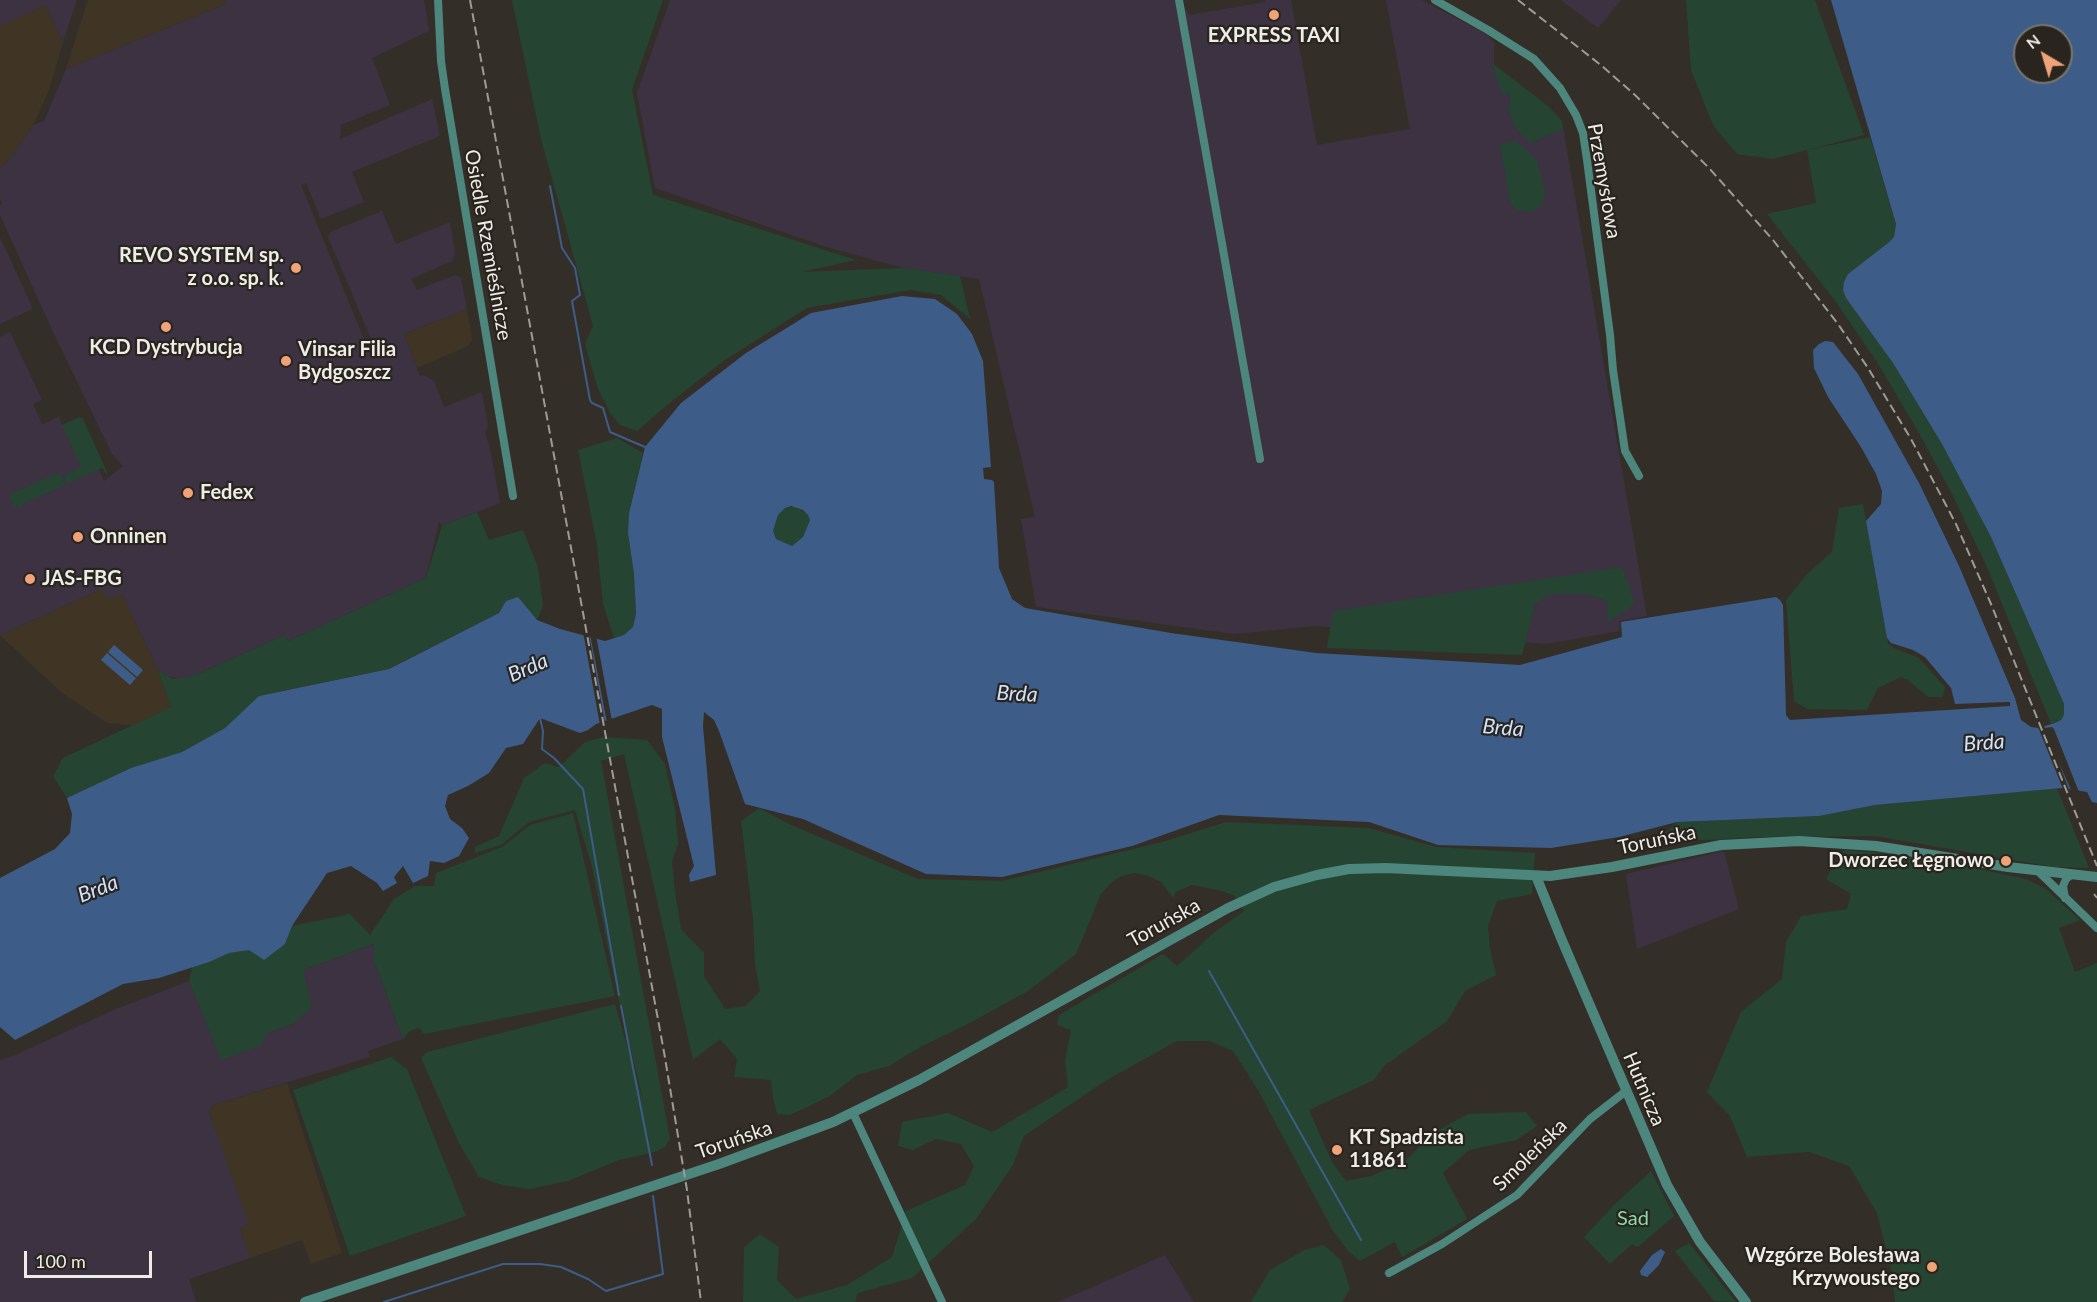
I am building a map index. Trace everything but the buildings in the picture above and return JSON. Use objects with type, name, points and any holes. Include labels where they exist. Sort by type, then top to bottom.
[{"type":"street","name":"Osiedle Rzemieślnicze","points":[[438,0],[445,89],[513,496]]},
{"type":"street","points":[[1179,0],[1260,459]]},
{"type":"street","name":"Przemysłowa","points":[[1435,0],[1534,59],[1560,88],[1576,115],[1583,133],[1587,160],[1623,436],[1628,457],[1639,476]]},
{"type":"street","name":"Toruńska","points":[[305,1302],[730,1161],[810,1131],[919,1080],[1228,908],[1287,882],[1317,874],[1366,868],[1406,868],[1536,876],[1586,872],[1721,845],[1772,841],[1876,846],[2039,872],[2097,877]]},
{"type":"street","points":[[2039,872],[2097,928]]},
{"type":"street","points":[[2065,898],[2063,886],[2072,875]]},
{"type":"street","name":"Hutnicza","points":[[1536,876],[1653,1155],[1675,1200],[1709,1256],[1746,1302]]},
{"type":"street","name":"Smoleńska","points":[[1389,1273],[1452,1237],[1517,1195],[1590,1119],[1626,1091]]},
{"type":"street","points":[[852,1113],[942,1302]]},
{"type":"shaded area","points":[[0,0],[77,0],[63,42],[46,5],[0,26]]},
{"type":"shaded area","points":[[88,0],[225,0],[226,4],[66,69]]},
{"type":"shaded area","points":[[225,0],[424,0],[429,31],[372,58],[390,105],[341,125],[340,139],[432,99],[440,136],[352,172],[364,202],[321,219],[306,183],[301,185],[368,349],[374,346],[328,237],[330,232],[382,211],[396,244],[450,222],[455,254],[452,261],[411,279],[417,290],[455,275],[461,278],[467,309],[404,334],[420,376],[424,375],[434,381],[444,407],[482,392],[488,426],[485,433],[500,503],[442,526],[439,522],[426,578],[288,641],[285,635],[191,677],[179,679],[167,676],[158,670],[122,594],[108,599],[102,589],[0,635],[0,337],[10,332],[42,400],[33,404],[42,424],[59,417],[62,425],[77,418],[104,481],[123,466],[112,454],[0,215],[2,203],[0,200],[0,169],[13,155],[33,125],[44,121],[66,69],[226,4]]},
{"type":"shaded area","points":[[670,0],[1179,0],[1190,15],[1265,2],[1265,0],[1291,0],[1317,145],[1410,129],[1386,0],[1422,0],[1486,34],[1494,42],[1494,64],[1562,121],[1647,616],[1619,621],[1620,631],[1546,644],[1315,626],[1234,634],[1036,607],[1021,519],[1035,517],[979,279],[904,268],[830,248],[655,188],[637,93]]},
{"type":"shaded area","points":[[1561,0],[1621,0],[1598,28]]},
{"type":"shaded area","points":[[46,5],[63,42],[49,90],[33,125],[13,155],[0,169],[0,25]]},
{"type":"shaded area","points":[[0,237],[33,309],[0,324]]},
{"type":"shaded area","points":[[467,309],[472,340],[468,346],[417,368],[404,334]]},
{"type":"shaded area","points":[[102,589],[122,594],[158,670],[171,707],[133,725],[107,723],[61,692],[0,635]]},
{"type":"shaded area","points":[[1724,851],[1739,909],[1637,949],[1626,874]]},
{"type":"shaded area","points":[[375,944],[374,961],[403,1039],[368,1051],[370,1057],[213,1105],[209,1112],[249,1225],[240,1228],[250,1258],[189,1279],[196,1302],[0,1302],[0,1060],[116,1009],[189,981],[221,1059],[268,1033],[293,1024],[303,970]]},
{"type":"shaded area","points":[[287,1083],[342,1253],[311,1264],[302,1240],[250,1258],[240,1228],[248,1225],[209,1112],[213,1105]]},
{"type":"shaded area","points":[[1165,1255],[1194,1302],[1057,1302],[1088,1289]]},
{"type":"green space","points":[[512,0],[663,0],[632,90],[653,195],[856,260],[801,272],[904,268],[960,276],[970,319],[941,295],[910,290],[807,308],[725,360],[637,431],[620,425],[610,413],[598,389],[585,344],[593,326],[541,139]]},
{"type":"green space","points":[[1686,0],[1815,0],[1864,135],[1808,150],[1870,137],[1896,224],[1894,237],[1848,274],[1846,298],[1893,363],[1942,444],[1991,537],[2064,704],[2064,715],[2061,720],[2051,724],[1987,567],[1953,496],[1919,433],[1877,362],[1836,302],[1767,214],[1816,203],[1807,150],[1773,159],[1737,154],[1713,125],[1691,70]]},
{"type":"green space","points":[[1492,63],[1548,106],[1562,121],[1563,129],[1530,143],[1515,127],[1508,108],[1511,98],[1509,93],[1505,95],[1501,91]]},
{"type":"green space","points":[[1516,141],[1537,160],[1544,188],[1545,197],[1541,205],[1529,212],[1516,210],[1510,202],[1500,144]]},
{"type":"green space","points":[[80,417],[83,419],[107,472],[106,474],[102,468],[68,483],[64,475],[81,467],[62,425]]},
{"type":"green space","points":[[617,438],[643,453],[629,513],[628,533],[634,574],[636,614],[633,627],[624,635],[614,638],[603,604],[597,545],[578,450]]},
{"type":"green space","points":[[60,472],[65,485],[22,504],[22,510],[19,505],[11,508],[13,506],[9,495]]},
{"type":"green space","points":[[1863,504],[1888,643],[1894,648],[1919,658],[1945,687],[1943,697],[1928,697],[1901,677],[1878,688],[1867,710],[1807,709],[1794,701],[1786,600],[1807,574],[1832,552],[1839,508]]},
{"type":"green space","points":[[795,506],[809,515],[810,520],[803,537],[792,546],[776,539],[773,531],[778,515],[785,508]]},
{"type":"green space","points":[[477,512],[489,540],[523,530],[538,567],[543,606],[537,620],[506,601],[499,613],[388,669],[259,696],[225,728],[182,752],[131,768],[67,798],[53,776],[63,758],[171,707],[158,670],[173,679],[191,677],[285,635],[288,641],[426,578],[442,526]]},
{"type":"green space","points":[[1622,567],[1635,604],[1608,622],[1607,601],[1587,594],[1551,594],[1535,604],[1522,655],[1327,648],[1333,611]]},
{"type":"green space","points":[[604,737],[647,740],[665,764],[675,808],[678,844],[672,861],[681,929],[704,953],[704,976],[725,1009],[746,1006],[760,991],[755,964],[753,918],[741,821],[759,808],[789,824],[918,879],[1002,881],[1162,842],[1226,822],[1369,828],[1436,847],[1535,853],[1532,894],[1497,901],[1488,926],[1496,975],[1465,991],[1447,1021],[1384,1066],[1374,1080],[1309,1110],[1332,1162],[1346,1181],[1371,1176],[1406,1160],[1435,1132],[1468,1114],[1526,1112],[1537,1126],[1516,1140],[1469,1150],[1443,1173],[1467,1219],[1402,1257],[1395,1242],[1360,1261],[1348,1251],[1332,1229],[1258,1090],[1233,1051],[1209,1041],[1177,1041],[1105,1081],[1024,1136],[1013,1165],[976,1219],[912,1278],[858,1293],[855,1302],[743,1302],[744,1247],[760,1234],[779,1247],[777,1280],[796,1299],[847,1285],[892,1257],[906,1211],[965,1185],[974,1166],[961,1144],[936,1139],[913,1150],[898,1146],[902,1122],[948,1113],[992,1132],[1057,1094],[1068,1087],[1065,1061],[1071,1030],[1057,1025],[1059,1015],[1163,954],[1177,966],[1216,931],[1244,911],[1235,896],[1222,891],[1192,885],[1176,892],[1173,898],[1161,882],[1149,876],[1135,873],[1121,876],[1101,894],[1076,954],[1028,991],[922,1046],[889,1066],[857,1075],[830,1096],[790,1115],[777,1114],[771,1080],[734,1077],[737,1059],[720,1039],[693,1060],[624,754],[601,761],[670,1139],[665,1147],[655,1152],[619,1160],[568,1181],[529,1189],[502,1185],[479,1177],[458,1141],[421,1058],[427,1052],[615,1004],[644,1104],[618,997],[592,867],[575,810],[529,822],[501,845],[475,853],[475,847],[499,836],[524,778],[545,763],[559,767],[585,742]]},
{"type":"green space","points":[[2057,788],[2089,868],[2053,867],[1875,836],[1702,840],[1660,838],[1677,822],[1819,816],[1875,805]]},
{"type":"green space","points":[[573,813],[615,996],[424,1034],[419,1028],[410,1031],[403,1039],[374,961],[374,944],[303,970],[312,1006],[293,1024],[268,1033],[260,1046],[221,1060],[189,981],[192,967],[229,953],[285,944],[292,926],[350,914],[370,935],[394,899],[415,886],[434,886],[436,873],[502,847],[530,825]]},
{"type":"green space","points":[[1843,850],[1887,853],[1956,864],[2026,879],[2046,889],[2080,920],[2059,928],[2075,972],[2097,963],[2097,1302],[1895,1302],[1891,1268],[1877,1213],[1849,1166],[1809,1152],[1747,1157],[1730,1116],[1707,1092],[1741,1012],[1782,979],[1786,942],[1801,916],[1847,909],[1851,894],[1826,879]]},
{"type":"green space","points":[[391,1057],[407,1069],[466,1216],[350,1256],[293,1090]]},
{"type":"green space","name":"Sad","points":[[1651,1171],[1674,1216],[1638,1247],[1632,1244],[1610,1264],[1584,1237]]},
{"type":"green space","name":"Sad","points":[[1689,1243],[1736,1302],[1714,1301],[1675,1251]]},
{"type":"green space","points":[[1324,1245],[1341,1260],[1350,1289],[1342,1302],[1251,1302],[1270,1270],[1304,1250]]},
{"type":"water","name":"Brda","points":[[1831,0],[2097,0],[2097,803],[2092,802],[2087,792],[2062,788],[1875,805],[1819,816],[1677,822],[1619,837],[1551,848],[1438,845],[1369,822],[1219,815],[1132,846],[1002,877],[926,874],[803,819],[745,804],[719,731],[714,720],[704,712],[703,726],[716,875],[690,882],[689,875],[694,866],[662,737],[662,709],[652,705],[596,724],[580,733],[540,718],[523,744],[506,748],[489,773],[448,795],[445,806],[450,819],[462,828],[469,838],[459,856],[444,863],[430,861],[428,876],[413,883],[403,866],[394,877],[397,883],[383,891],[377,883],[351,866],[327,873],[292,926],[285,944],[264,960],[249,950],[229,953],[159,978],[123,984],[15,1040],[0,1027],[0,878],[55,849],[70,833],[72,814],[67,798],[131,768],[182,752],[225,728],[259,696],[389,669],[499,613],[506,601],[518,597],[537,620],[560,629],[605,641],[624,635],[633,627],[636,614],[634,574],[628,533],[629,513],[645,447],[681,403],[746,353],[811,313],[902,296],[935,299],[957,314],[972,334],[983,361],[991,467],[983,468],[984,479],[994,482],[999,568],[1012,599],[1025,608],[1171,633],[1316,653],[1520,665],[1622,637],[1621,622],[1776,597],[1783,605],[1786,715],[1790,720],[2010,706],[2010,702],[1955,704],[1951,688],[1925,657],[1913,650],[1891,643],[1887,638],[1866,521],[1881,504],[1882,491],[1876,474],[1828,397],[1814,368],[1813,350],[1825,341],[1833,342],[1858,374],[1919,483],[1959,566],[2015,698],[2021,720],[2031,727],[2038,728],[2055,723],[2064,715],[2064,704],[1991,537],[1942,444],[1893,363],[1846,298],[1843,290],[1848,274],[1894,237],[1896,224]],"holes":[[[791,506],[803,510],[810,520],[803,537],[792,546],[776,539],[773,531],[778,515]]]},
{"type":"water","points":[[114,645],[143,670],[137,677],[108,652]]},
{"type":"water","points":[[107,653],[136,678],[130,685],[101,660]]},
{"type":"water","points":[[1661,1249],[1665,1252],[1659,1265],[1647,1277],[1641,1275],[1640,1271],[1652,1255]]},
{"type":"pier","points":[[583,632],[589,634],[605,723],[600,725]]},
{"type":"pier","points":[[590,634],[596,635],[612,721],[607,723]]},
{"type":"pier","points":[[2038,727],[2054,729],[2079,792],[2072,792],[2059,763],[2069,790],[2064,791]]},
{"type":"waterway","points":[[550,186],[562,248],[575,268],[580,295],[572,301],[590,400],[603,408],[610,432],[645,447]]},
{"type":"waterway","points":[[540,718],[543,731],[542,749],[554,758],[583,789],[619,995]]},
{"type":"waterway","points":[[1209,971],[1361,1240]]},
{"type":"waterway","points":[[621,1006],[652,1165]]},
{"type":"waterway","points":[[384,1302],[503,1264],[540,1264],[561,1267],[588,1279],[606,1291],[663,1274],[653,1196]]},
{"type":"railway","points":[[470,0],[664,1052],[687,1190],[701,1302]]},
{"type":"railway","points":[[1518,0],[1635,95],[1709,168],[1773,240],[1838,324],[1868,368],[1911,439],[1956,524],[1991,604],[2097,866]]},
{"type":"railway","points":[[2094,894],[2097,898]]},
{"type":"place","name":"EXPRESS TAXI","points":[[1274,15]]},
{"type":"place","name":"REVO SYSTEM sp. z o.o. sp. k.","points":[[296,268]]},
{"type":"place","name":"KCD Dystrybucja","points":[[166,327]]},
{"type":"place","name":"Vinsar Filia Bydgoszcz","points":[[286,361]]},
{"type":"place","name":"Fedex","points":[[188,493]]},
{"type":"place","name":"Onninen","points":[[78,537]]},
{"type":"place","name":"JAS-FBG","points":[[30,579]]},
{"type":"place","name":"Dworzec Łęgnowo","points":[[2006,861]]},
{"type":"place","name":"KT Spadzista 11861","points":[[1337,1150]]},
{"type":"place","name":"Wzgórze Bolesława Krzywoustego","points":[[1932,1267]]}]
